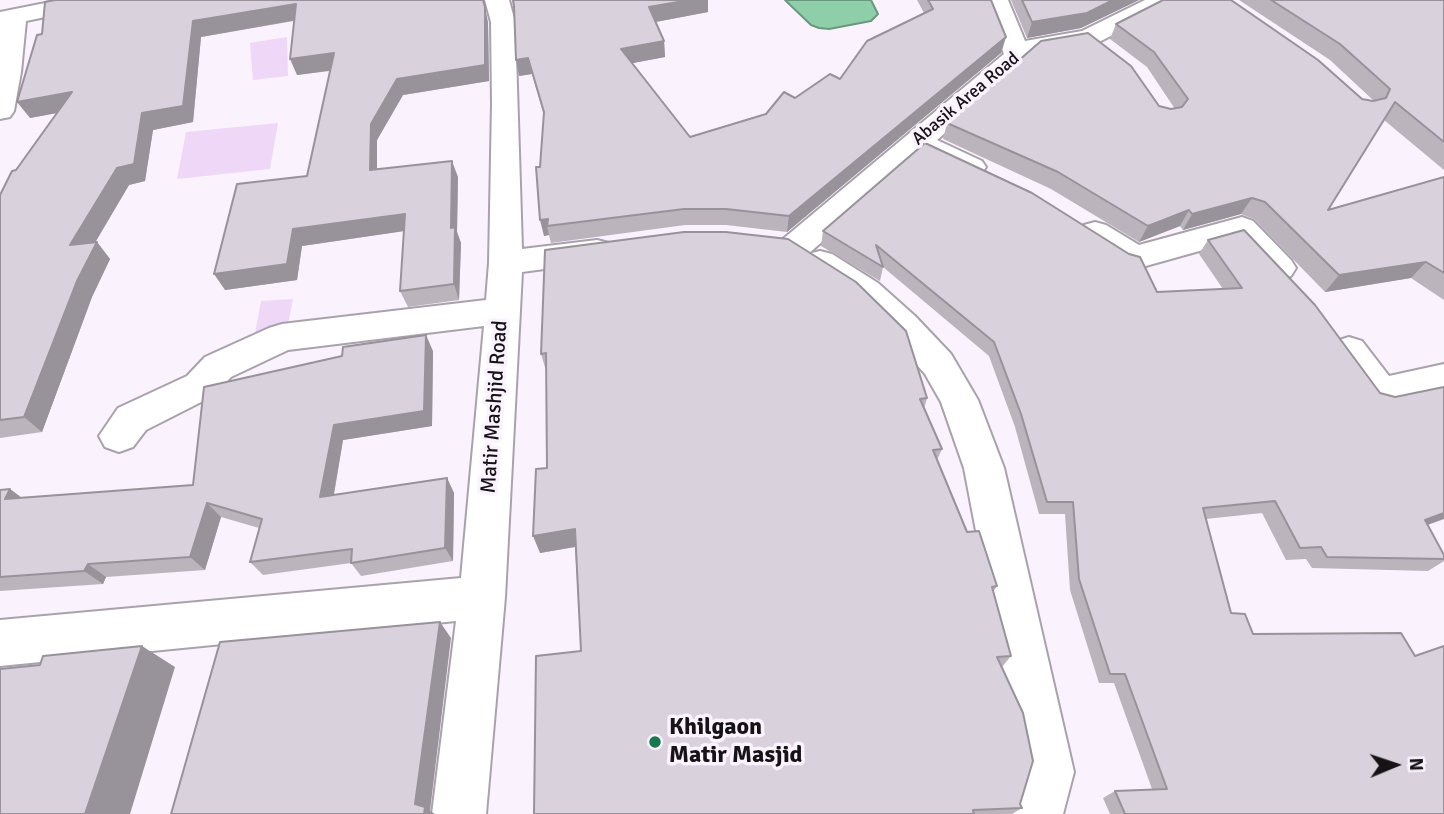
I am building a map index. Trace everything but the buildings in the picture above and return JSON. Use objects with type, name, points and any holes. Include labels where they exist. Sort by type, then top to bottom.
[{"type":"street","points":[[0,111],[8,72],[9,10],[96,0]]},
{"type":"street","name":"Matir Mashjid Road","points":[[459,814],[482,597],[506,263],[506,103],[503,22],[497,0]]},
{"type":"street","points":[[996,0],[1018,56]]},
{"type":"street","name":"Abasik Area Road","points":[[795,247],[1025,50],[1041,44],[1098,46],[1163,0]]},
{"type":"street","points":[[916,141],[1002,181]]},
{"type":"street","points":[[1071,218],[1135,258],[1242,228],[1298,288]]},
{"type":"street","points":[[754,242],[795,247],[866,292],[902,325],[938,364],[959,400],[984,468],[1048,772],[1036,814]]},
{"type":"street","points":[[506,263],[630,246]]},
{"type":"street","points":[[119,436],[132,419],[200,386],[218,368],[282,337],[502,311]]},
{"type":"street","points":[[1332,329],[1380,393],[1444,379]]},
{"type":"street","points":[[0,643],[482,597]]},
{"type":"shaded area","points":[[785,0],[871,0],[878,14],[871,21],[829,29],[819,28],[811,25]]},
{"type":"shaded area","points":[[287,37],[288,76],[253,80],[250,43]]},
{"type":"shaded area","points":[[278,123],[270,169],[177,179],[186,132]]},
{"type":"shaded area","points":[[293,299],[287,330],[254,339],[261,301]]},
{"type":"place","name":"Khilgaon Matir Masjid","points":[[655,742]]}]
